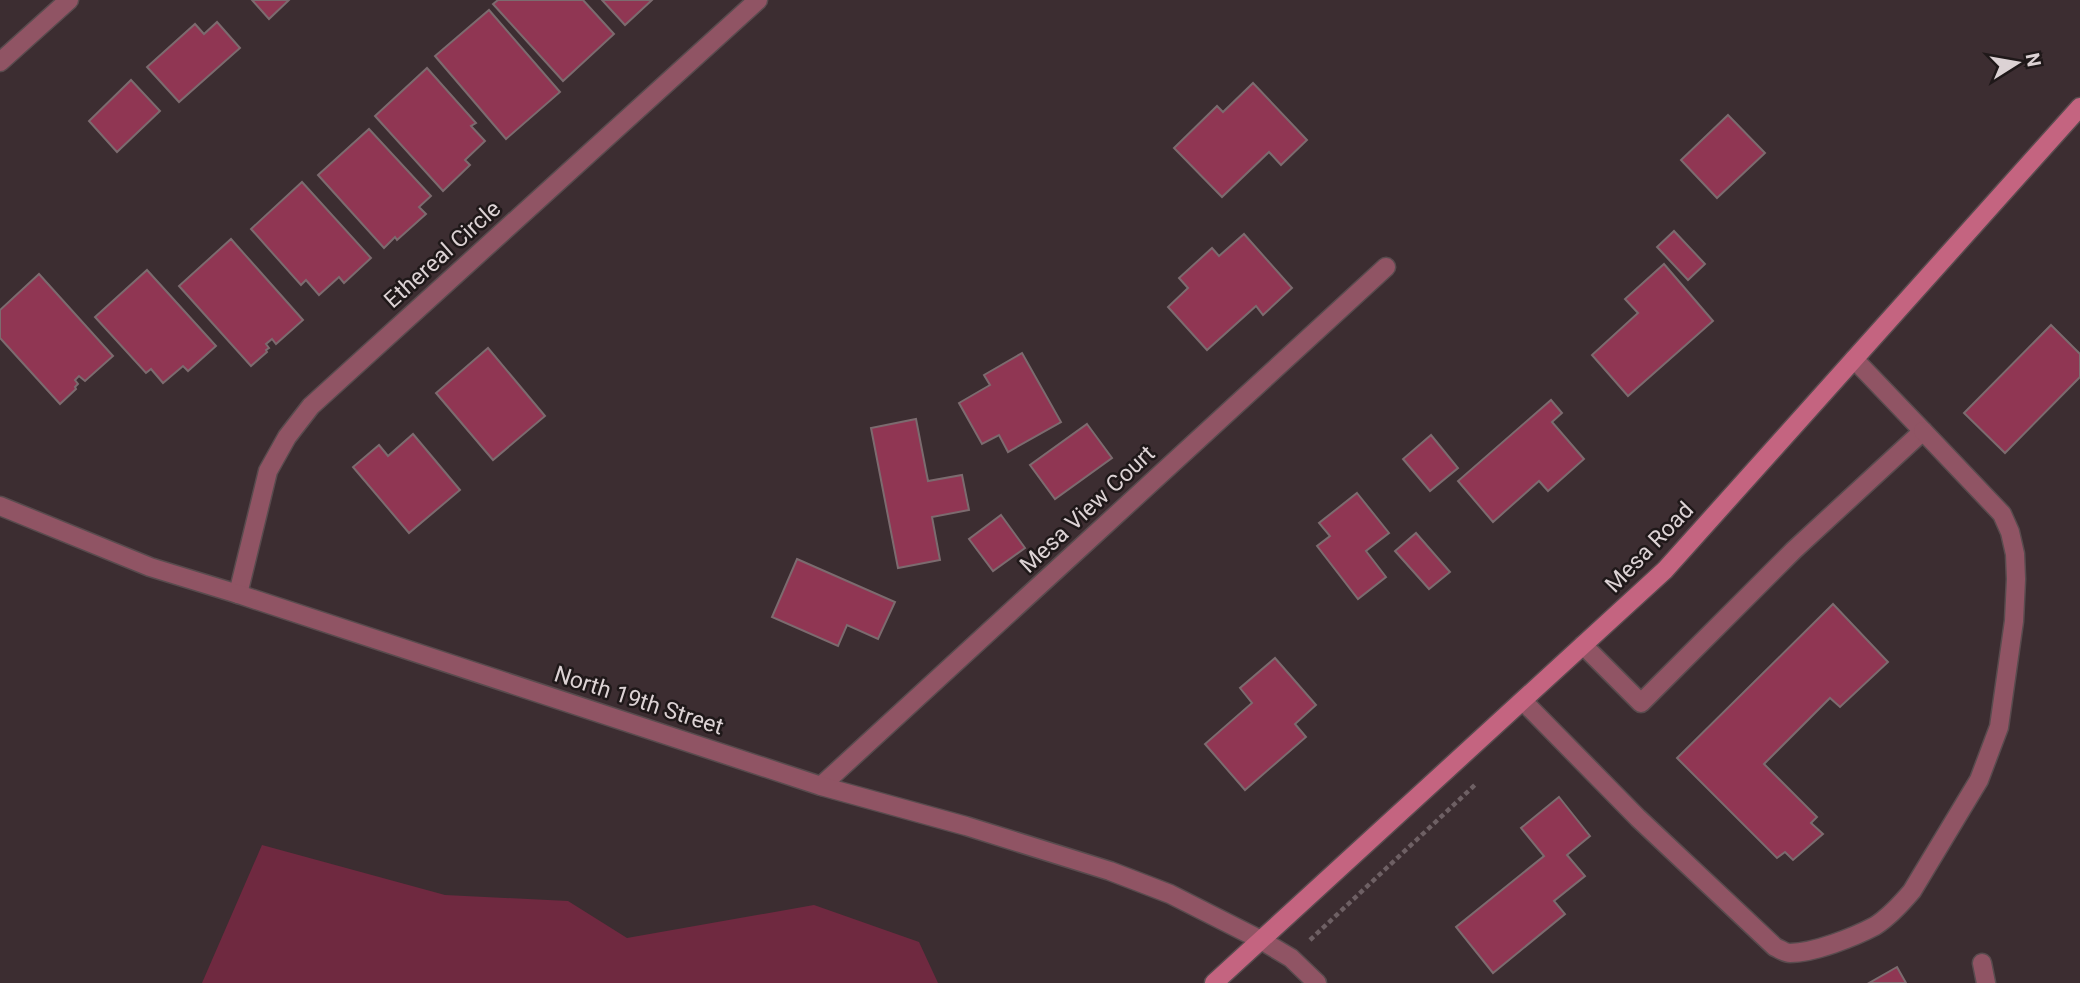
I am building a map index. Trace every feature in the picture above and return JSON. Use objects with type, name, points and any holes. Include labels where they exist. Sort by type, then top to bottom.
[{"type":"main road","name":"Mesa Road","points":[[1214,983],[1665,570],[2080,107]]},
{"type":"street","points":[[0,62],[69,0]]},
{"type":"street","name":"Ethereal Circle","points":[[238,594],[268,471],[287,437],[311,406],[758,0]]},
{"type":"street","name":"Mesa View Court","points":[[821,786],[1386,267]]},
{"type":"street","points":[[1522,701],[1638,818],[1775,947],[1787,953],[1832,944],[1876,925],[1898,907],[1912,891],[1979,780],[1999,727],[2014,621],[2015,554],[2002,514],[1854,359]]},
{"type":"street","points":[[1583,645],[1641,703],[1794,550],[1923,431]]},
{"type":"street","name":"North 19th Street","points":[[0,506],[150,567],[821,786],[1110,871],[1170,894],[1261,940],[1291,958],[1317,983]]},
{"type":"street","points":[[1982,963],[1986,983]]},
{"type":"shaded area","points":[[262,845],[445,895],[568,901],[627,938],[814,905],[919,942],[938,983],[202,983]]},
{"type":"building","points":[[252,0],[289,0],[269,19]]},
{"type":"building","points":[[498,0],[583,0],[614,34],[563,81],[493,4]]},
{"type":"building","points":[[602,0],[652,0],[625,25]]},
{"type":"building","points":[[489,10],[560,92],[506,139],[435,56]]},
{"type":"building","points":[[217,22],[240,48],[179,102],[147,67],[195,24],[204,34]]},
{"type":"building","points":[[427,68],[476,123],[471,126],[485,141],[465,160],[470,165],[443,191],[375,116]]},
{"type":"building","points":[[131,80],[160,111],[117,152],[89,121]]},
{"type":"building","points":[[1253,83],[1307,140],[1281,165],[1269,152],[1222,197],[1174,148],[1217,106],[1223,112]]},
{"type":"building","points":[[1728,115],[1765,153],[1717,198],[1681,160]]},
{"type":"building","points":[[369,129],[431,196],[419,207],[426,214],[384,248],[318,175]]},
{"type":"building","points":[[302,182],[371,258],[344,283],[339,277],[319,295],[306,280],[301,285],[251,229]]},
{"type":"building","points":[[1674,231],[1705,264],[1688,280],[1657,247]]},
{"type":"building","points":[[1244,234],[1292,288],[1263,315],[1256,306],[1207,350],[1168,307],[1188,288],[1179,278],[1212,248],[1219,256]]},
{"type":"building","points":[[231,239],[303,320],[276,344],[272,339],[266,344],[269,348],[267,352],[251,366],[179,286]]},
{"type":"building","points":[[1664,264],[1713,321],[1628,396],[1592,355],[1638,313],[1625,299]]},
{"type":"building","points":[[147,270],[216,346],[188,371],[183,366],[163,383],[151,369],[146,373],[95,317]]},
{"type":"building","points":[[39,274],[113,356],[85,381],[79,376],[75,380],[78,384],[76,389],[60,404],[0,338],[0,310]]},
{"type":"building","points":[[2051,325],[2080,354],[2080,377],[2005,453],[1964,413]]},
{"type":"building","points":[[488,348],[545,416],[493,460],[436,393]]},
{"type":"building","points":[[1022,353],[1061,422],[1008,452],[999,435],[982,444],[959,403],[990,385],[984,375]]},
{"type":"building","points":[[1551,400],[1562,413],[1552,422],[1584,459],[1548,491],[1539,481],[1493,522],[1458,481]]},
{"type":"building","points":[[916,419],[928,481],[962,475],[969,510],[932,517],[940,560],[898,568],[871,428]]},
{"type":"building","points":[[1087,424],[1112,458],[1055,499],[1030,465]]},
{"type":"building","points":[[413,434],[460,490],[409,533],[353,467],[379,445],[388,456]]},
{"type":"building","points":[[1431,435],[1458,468],[1430,491],[1403,459]]},
{"type":"building","points":[[1357,493],[1389,533],[1366,551],[1386,577],[1358,599],[1317,546],[1330,536],[1319,523]]},
{"type":"building","points":[[1001,515],[1025,548],[993,571],[969,539]]},
{"type":"building","points":[[1416,533],[1450,572],[1429,589],[1395,551]]},
{"type":"building","points":[[797,559],[895,602],[878,639],[847,625],[838,646],[772,617]]},
{"type":"building","points":[[1833,604],[1888,662],[1840,707],[1830,698],[1764,764],[1817,817],[1811,823],[1823,834],[1793,860],[1785,852],[1777,858],[1677,758]]},
{"type":"building","points":[[1275,658],[1316,705],[1295,724],[1306,737],[1245,790],[1205,744],[1252,703],[1240,688]]},
{"type":"building","points":[[1559,797],[1590,836],[1567,855],[1585,876],[1554,901],[1565,914],[1493,973],[1456,927],[1544,856],[1521,828]]},
{"type":"building","points":[[1897,967],[1906,983],[1869,983]]}]
